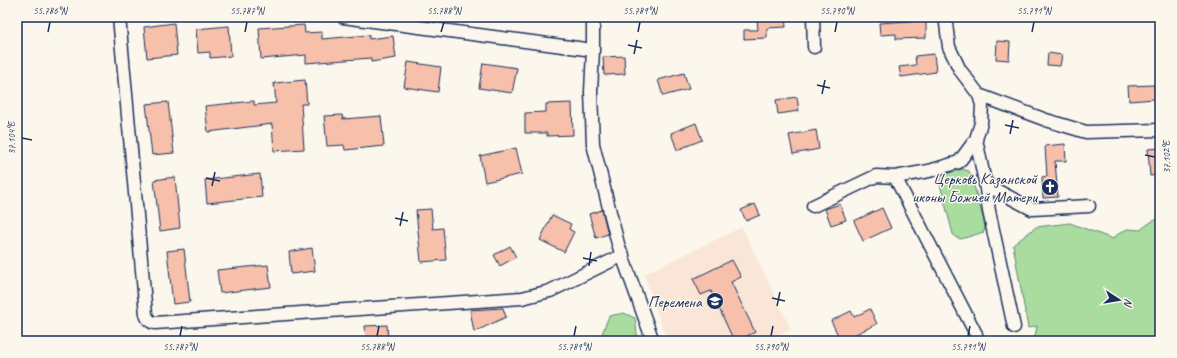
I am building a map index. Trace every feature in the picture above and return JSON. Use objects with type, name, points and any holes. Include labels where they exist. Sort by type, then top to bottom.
[{"type":"street","points":[[119,17],[146,314],[147,319],[151,322],[156,323],[522,298],[550,291],[623,255]]},
{"type":"street","points":[[343,17],[593,50]]},
{"type":"street","points":[[593,17],[591,92],[593,144],[618,244],[653,341]]},
{"type":"street","points":[[813,17],[814,47]]},
{"type":"street","points":[[813,206],[876,176],[895,177],[929,172],[959,162],[976,139],[981,123],[982,105],[979,95],[960,70],[949,47],[946,24],[947,17]]},
{"type":"street","points":[[979,95],[1046,120],[1086,132],[1160,130]]},
{"type":"street","points":[[976,139],[985,182],[988,211],[1014,327]]},
{"type":"street","points":[[895,177],[976,334],[976,341]]},
{"type":"street","points":[[985,182],[994,190],[1032,209],[1089,206]]},
{"type":"shaded area","name":"Перемена","points":[[742,227],[791,329],[776,336],[775,341],[667,341],[644,274]]},
{"type":"green space","points":[[962,169],[969,171],[971,175],[985,225],[984,232],[961,239],[955,237],[953,234],[939,181],[943,175]]},
{"type":"green space","points":[[1160,218],[1160,341],[1031,341],[1035,336],[1037,326],[1028,328],[1013,245],[1036,227],[1070,223],[1113,239],[1115,236],[1127,229],[1140,230],[1151,222]]},
{"type":"green space","points":[[624,313],[635,318],[638,341],[599,341],[609,316]]},
{"type":"building","points":[[757,17],[785,17],[786,27],[767,28],[767,38],[744,39],[744,30],[758,30]]},
{"type":"building","points":[[926,20],[926,38],[896,39],[896,34],[880,35],[879,23]]},
{"type":"building","points":[[174,23],[177,55],[147,58],[144,27]]},
{"type":"building","points":[[304,25],[305,33],[322,32],[322,39],[369,35],[369,39],[393,36],[396,58],[371,62],[371,58],[306,63],[306,55],[261,59],[259,28]]},
{"type":"building","points":[[229,26],[231,56],[210,58],[210,52],[198,53],[196,29]]},
{"type":"building","points":[[997,41],[1010,42],[1009,60],[996,59]]},
{"type":"building","points":[[1048,53],[1062,55],[1060,66],[1047,65]]},
{"type":"building","points":[[934,54],[936,72],[901,77],[899,67],[916,65],[915,56]]},
{"type":"building","points":[[624,56],[625,74],[604,75],[603,57]]},
{"type":"building","points":[[408,62],[441,67],[438,92],[404,87]]},
{"type":"building","points":[[483,63],[517,68],[512,93],[479,88]]},
{"type":"building","points":[[684,73],[689,89],[663,96],[658,80]]},
{"type":"building","points":[[305,80],[307,104],[301,104],[304,149],[274,151],[272,124],[208,132],[205,106],[254,101],[254,105],[276,103],[274,83]]},
{"type":"building","points":[[1154,85],[1155,99],[1129,101],[1128,86]]},
{"type":"building","points":[[797,97],[799,111],[778,114],[776,100]]},
{"type":"building","points":[[168,102],[174,153],[152,155],[146,104]]},
{"type":"building","points":[[572,103],[573,135],[547,136],[547,133],[525,133],[525,113],[546,112],[546,104]]},
{"type":"building","points":[[342,115],[343,119],[381,116],[384,146],[345,150],[344,145],[327,146],[324,116]]},
{"type":"building","points":[[696,123],[702,140],[677,150],[671,133]]},
{"type":"building","points":[[816,130],[819,149],[793,154],[789,135]]},
{"type":"building","points":[[1065,144],[1066,161],[1055,161],[1058,197],[1043,198],[1042,177],[1047,176],[1045,146]]},
{"type":"building","points":[[516,148],[522,174],[485,182],[480,156]]},
{"type":"building","points":[[1160,148],[1160,175],[1150,176],[1148,149]]},
{"type":"building","points":[[260,174],[262,197],[207,203],[205,180]]},
{"type":"building","points":[[175,177],[180,228],[160,231],[154,180]]},
{"type":"building","points":[[755,204],[760,215],[746,221],[741,210]]},
{"type":"building","points":[[840,204],[846,220],[831,225],[825,209]]},
{"type":"building","points":[[882,208],[891,228],[863,241],[854,221]]},
{"type":"building","points":[[431,209],[433,229],[443,228],[446,260],[421,262],[416,210]]},
{"type":"building","points":[[602,210],[608,234],[596,238],[589,214]]},
{"type":"building","points":[[552,215],[571,224],[569,229],[574,232],[564,252],[540,240]]},
{"type":"building","points":[[510,246],[516,257],[500,266],[494,255]]},
{"type":"building","points":[[312,248],[315,271],[291,274],[289,252]]},
{"type":"building","points":[[184,249],[190,302],[173,304],[167,251]]},
{"type":"building","points":[[732,260],[741,277],[731,282],[755,332],[737,341],[734,341],[711,291],[701,295],[693,279]]},
{"type":"building","points":[[268,265],[271,287],[220,293],[217,270]]},
{"type":"building","points":[[503,308],[506,317],[474,332],[470,310]]},
{"type":"building","points":[[870,309],[877,324],[841,341],[831,321],[851,311],[854,317]]},
{"type":"building","points":[[387,325],[388,341],[366,341],[365,326]]},
{"type":"place","name":"Церковь Казанской иконы Божией Матери","points":[[1050,187]]},
{"type":"place","name":"Перемена","points":[[715,301]]}]
